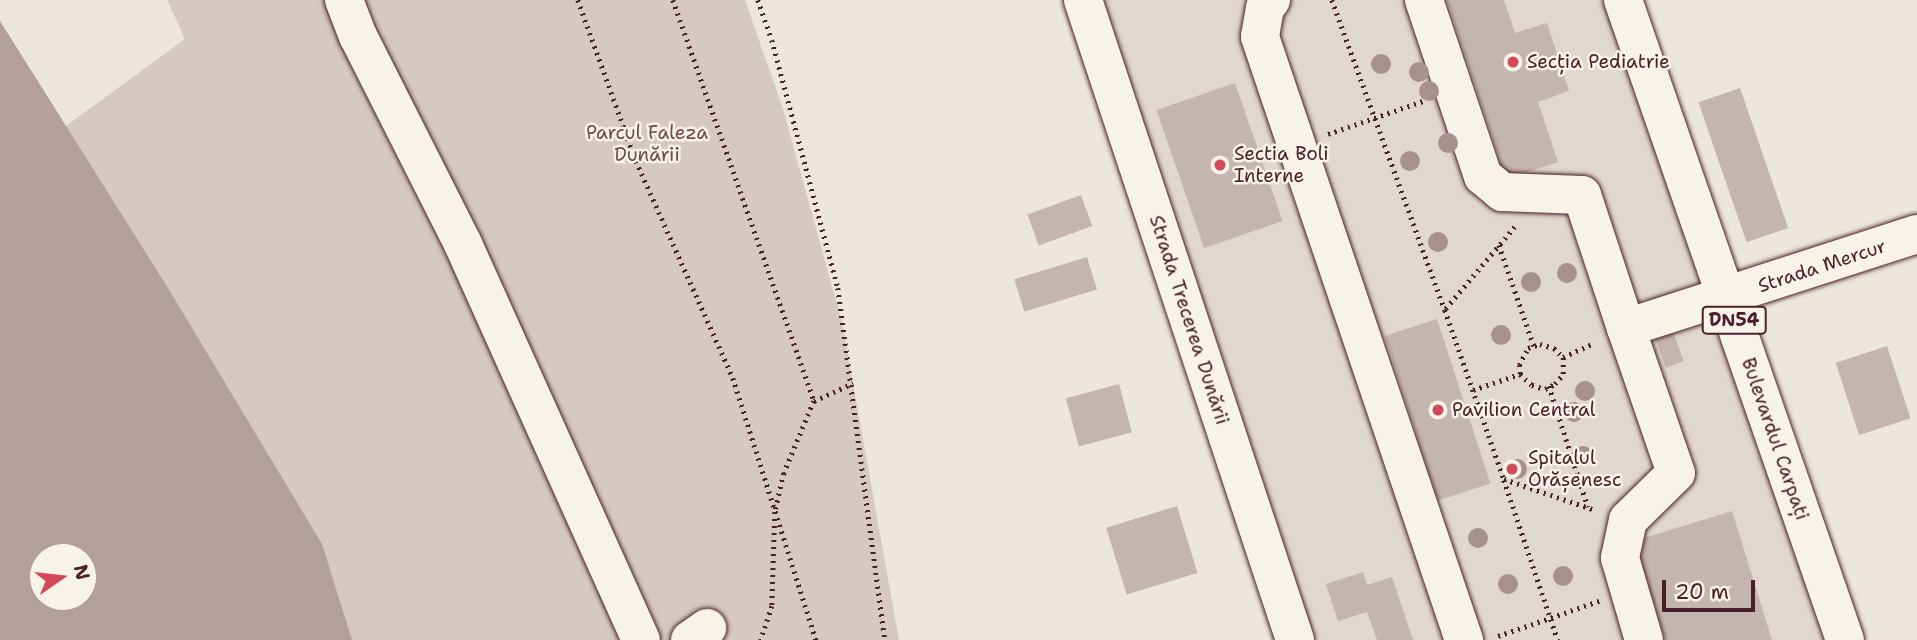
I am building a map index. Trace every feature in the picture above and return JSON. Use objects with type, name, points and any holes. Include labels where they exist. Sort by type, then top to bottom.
[{"type":"street","points":[[344,0],[358,36],[463,244],[641,640]]},
{"type":"street","name":"Strada Trecerea Dunării","points":[[1083,0],[1295,640]]},
{"type":"street","points":[[1272,0],[1265,8],[1260,37],[1465,640]]},
{"type":"street","points":[[1424,0],[1483,176],[1502,192],[1582,195],[1676,473],[1628,520],[1620,558],[1644,640]]},
{"type":"street","name":"Bulevardul Carpați","points":[[1623,0],[1845,640]]},
{"type":"street","name":"Strada Mercur","points":[[1626,328],[1917,234]]},
{"type":"path","points":[[578,0],[636,161],[733,378],[816,640]]},
{"type":"path","points":[[673,0],[814,401],[784,473],[775,512],[772,606],[761,640]]},
{"type":"path","points":[[758,0],[772,40],[838,288],[853,383],[885,640]]},
{"type":"path","points":[[1332,0],[1445,310],[1558,640]]},
{"type":"path","points":[[1296,146],[1453,91]]},
{"type":"path","points":[[1445,310],[1542,195]]},
{"type":"path","points":[[1499,245],[1534,346]]},
{"type":"path","points":[[1563,357],[1626,328]]},
{"type":"path","points":[[1540,344],[1554,348],[1563,357],[1563,374],[1545,389],[1532,385],[1520,374],[1519,365],[1528,348],[1540,344]]},
{"type":"path","points":[[1473,390],[1520,374]]},
{"type":"path","points":[[814,401],[853,383]]},
{"type":"path","points":[[1549,386],[1588,507]]},
{"type":"path","points":[[1504,479],[1628,520]]},
{"type":"path","points":[[1484,640],[1629,591]]},
{"type":"shaded area","name":"Spitalul Orășenesc","points":[[1083,0],[1623,0],[1845,640],[1295,640]]},
{"type":"shaded area","points":[[0,21],[168,288],[322,544],[352,640],[0,640]]},
{"type":"green space","name":"Parcul Faleza Dunării","points":[[167,0],[745,0],[783,109],[842,322],[899,640],[347,640],[322,544],[66,126],[185,39]]},
{"type":"building","name":"Secția Pediatrie","points":[[1447,0],[1504,0],[1515,33],[1547,23],[1569,91],[1538,102],[1558,162],[1506,179]]},
{"type":"building","name":"Sectia Boli Interne","points":[[1235,83],[1283,221],[1204,248],[1157,110]]},
{"type":"building","points":[[1740,88],[1788,228],[1747,242],[1698,102]]},
{"type":"building","points":[[1081,195],[1092,226],[1039,246],[1027,214]]},
{"type":"building","points":[[1087,257],[1097,290],[1024,312],[1014,279]]},
{"type":"building","points":[[1668,318],[1684,361],[1666,368],[1650,324]]},
{"type":"building","name":"Pavilion Central","points":[[1437,319],[1490,484],[1438,501],[1385,336]]},
{"type":"building","points":[[1887,346],[1910,418],[1859,435],[1836,363]]},
{"type":"building","points":[[1119,384],[1132,432],[1079,447],[1066,398]]},
{"type":"building","points":[[1177,506],[1197,573],[1127,595],[1106,528]]},
{"type":"building","points":[[1732,511],[1772,640],[1665,640],[1634,541]]},
{"type":"building","points":[[1363,572],[1367,585],[1392,577],[1413,640],[1377,640],[1367,612],[1338,621],[1326,584]]},
{"type":"place","name":"Secția Pediatrie","points":[[1513,62]]},
{"type":"place","name":"Sectia Boli Interne","points":[[1220,165]]},
{"type":"place","name":"Pavilion Central","points":[[1438,410]]},
{"type":"place","name":"Spitalul Orășenesc","points":[[1512,469]]}]
